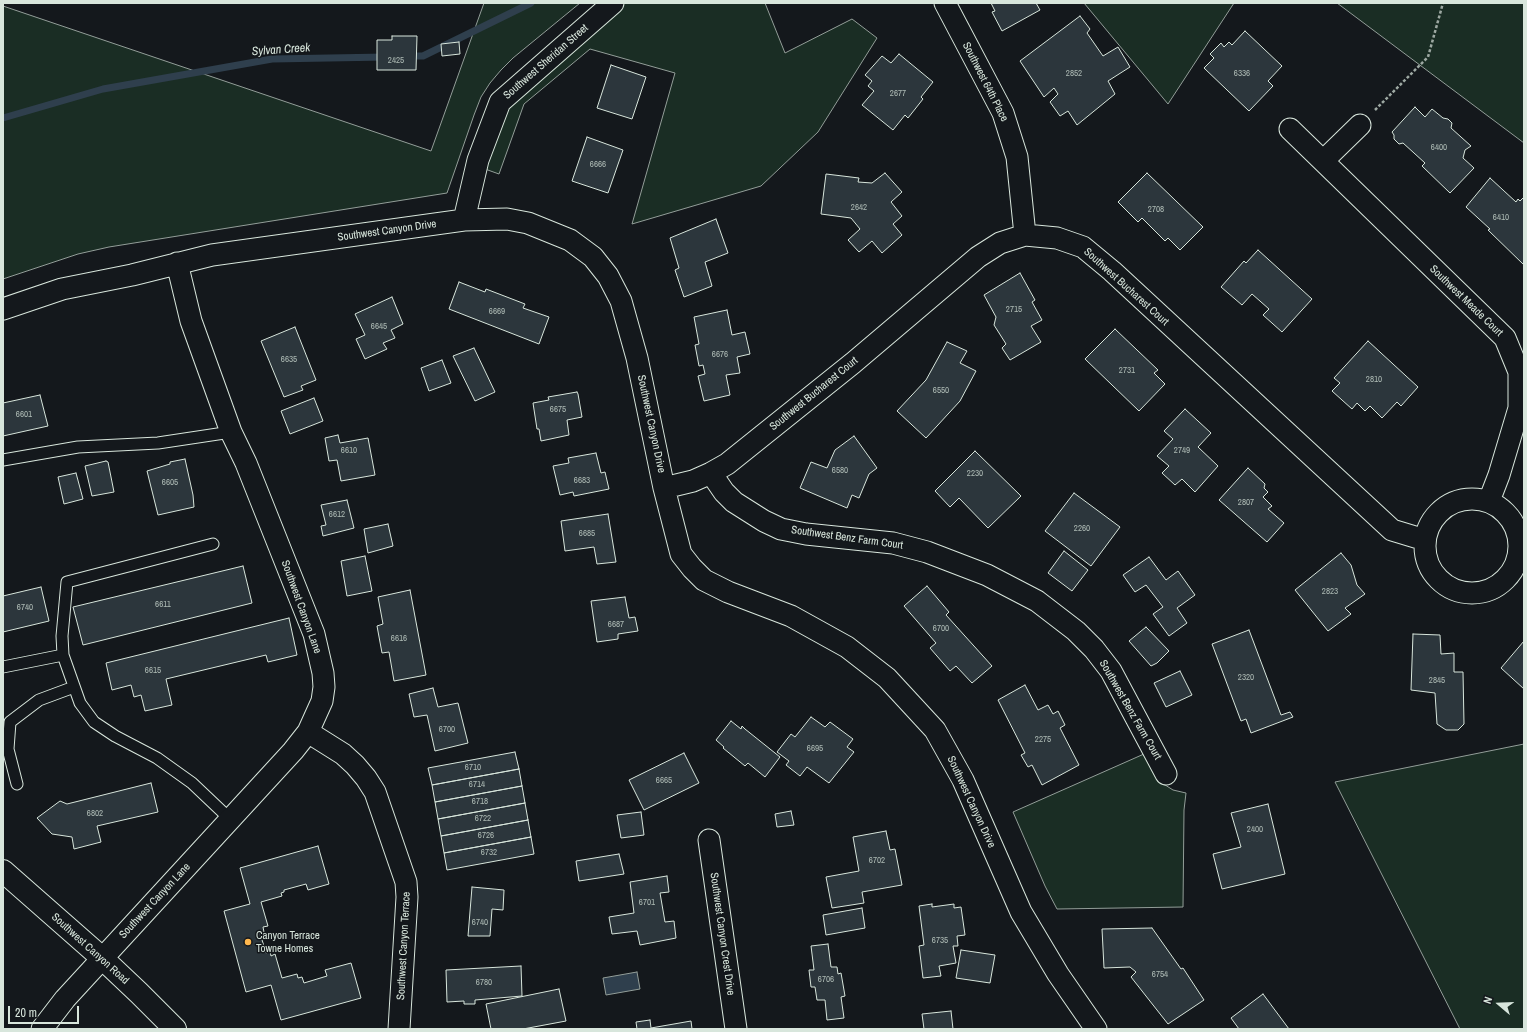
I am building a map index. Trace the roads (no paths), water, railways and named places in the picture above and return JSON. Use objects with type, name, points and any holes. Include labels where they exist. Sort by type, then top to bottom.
[{"type":"main road","name":"Southwest Canyon Road","points":[[3,871],[102,958],[175,1029]]},
{"type":"street","name":"Southwest Sheridan Street","points":[[464,220],[478,160],[500,102],[613,3]]},
{"type":"street","name":"Southwest 64th Place","points":[[945,3],[1003,113],[1017,157],[1025,235]]},
{"type":"street","points":[[1323,161],[1360,125]]},
{"type":"street","name":"Southwest Meade Court","points":[[1290,129],[1505,338],[1519,372],[1519,408],[1499,475],[1489,501]]},
{"type":"street","name":"Southwest Canyon Drive","points":[[3,310],[62,289],[132,275],[212,255],[464,220],[507,219],[528,223],[570,240],[592,257],[608,276],[621,301],[637,358],[664,488],[681,554],[704,580],[728,592],[791,616],[847,647],[887,678],[935,730],[963,780],[1021,912],[1058,974],[1096,1029]]},
{"type":"street","name":"Southwest Bucharest Court","points":[[664,488],[693,481],[727,464],[853,363],[978,257],[1000,243],[1025,235],[1057,238],[1083,247],[1392,530],[1425,540]]},
{"type":"street","name":"Southwest Canyon Lane","points":[[42,1029],[65,999],[102,958],[231,820],[293,751],[308,732],[322,701],[324,687],[323,674],[314,634],[246,463],[231,432],[191,321],[177,263]]},
{"type":"street","name":"Southwest Benz Farm Court","points":[[711,473],[724,492],[734,502],[764,522],[781,529],[806,534],[893,543],[927,552],[986,575],[1037,601],[1076,631],[1094,649],[1106,666],[1166,774]]},
{"type":"street","points":[[1476,498],[1489,501],[1499,506],[1510,517],[1516,528],[1520,543],[1517,562],[1509,576],[1495,587],[1479,593],[1461,592],[1444,584],[1432,571],[1426,557],[1425,540],[1432,521],[1447,505],[1460,500],[1476,498]]},
{"type":"street","name":"Southwest Canyon Terrace","points":[[308,732],[343,754],[366,778],[375,792],[406,882],[407,897],[399,1029]]},
{"type":"street","name":"Southwest Canyon Crest Drive","points":[[709,840],[736,1029]]},
{"type":"lane","points":[[3,460],[78,447],[158,443],[231,432]]},
{"type":"lane","points":[[213,544],[67,582],[62,636],[62,654],[80,703],[94,722],[115,736],[157,758],[192,783],[231,820]]},
{"type":"lane","points":[[3,667],[62,654]]},
{"type":"lane","points":[[17,784],[8,749],[10,722],[39,700],[74,687]]},
{"type":"water","points":[[637,972],[640,989],[606,995],[603,978]]},
{"type":"waterway","name":"Sylvan Creek","points":[[408,56],[423,56],[531,3]]},
{"type":"waterway","name":"Sylvan Creek","points":[[3,118],[103,89],[272,59],[386,57]]},
{"type":"place","name":"Canyon Terrace Towne Homes","points":[[248,942]]}]
